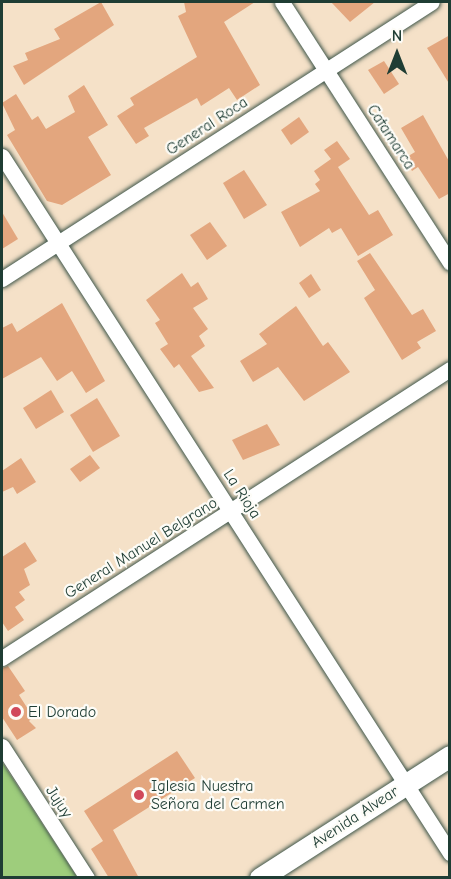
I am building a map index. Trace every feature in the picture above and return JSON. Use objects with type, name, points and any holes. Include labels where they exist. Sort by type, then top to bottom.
[{"type":"street","name":"Catamarca","points":[[282,2],[450,263]]},
{"type":"street","name":"General Roca","points":[[2,279],[432,2]]},
{"type":"street","name":"La Rioja","points":[[2,156],[450,853]]},
{"type":"street","name":"General Manuel Belgrano","points":[[2,658],[450,369]]},
{"type":"street","name":"Jujuy","points":[[2,746],[87,878]]},
{"type":"street","name":"Avenida Alvear","points":[[260,878],[450,756]]},
{"type":"green space","points":[[2,762],[77,877],[2,877]]},
{"type":"building","points":[[101,2],[114,25],[24,85],[13,66],[28,60],[25,53],[60,39],[54,29]]},
{"type":"building","points":[[184,2],[255,2],[224,22],[260,85],[237,100],[229,88],[201,106],[197,98],[144,128],[149,136],[136,144],[117,116],[134,105],[130,98],[197,57],[178,16],[186,12]]},
{"type":"building","points":[[331,2],[375,2],[350,22]]},
{"type":"building","points":[[450,35],[450,85],[427,48]]},
{"type":"building","points":[[384,61],[399,84],[384,94],[368,70]]},
{"type":"building","points":[[84,85],[108,125],[88,137],[111,175],[62,205],[47,201],[7,135],[15,130],[2,103],[16,94],[32,120],[38,116],[46,129],[75,112],[68,96]]},
{"type":"building","points":[[423,115],[450,163],[450,193],[439,199],[418,167],[412,171],[405,158],[415,152],[401,128]]},
{"type":"building","points":[[299,117],[309,132],[291,145],[281,130]]},
{"type":"building","points":[[337,141],[350,159],[338,167],[369,215],[378,210],[393,235],[358,256],[341,228],[332,233],[329,228],[300,247],[281,212],[320,191],[315,184],[320,180],[314,171],[331,159],[324,150]]},
{"type":"building","points":[[244,170],[267,205],[244,219],[223,183]]},
{"type":"building","points":[[2,212],[18,239],[2,249]]},
{"type":"building","points":[[210,222],[227,246],[207,260],[190,235]]},
{"type":"building","points":[[370,253],[412,315],[423,309],[436,331],[417,342],[421,348],[402,360],[364,298],[375,290],[357,261]]},
{"type":"building","points":[[182,273],[191,287],[198,282],[208,299],[193,308],[208,329],[199,336],[205,346],[191,356],[214,388],[199,392],[179,364],[174,368],[160,349],[168,344],[155,323],[160,320],[146,300]]},
{"type":"building","points":[[311,274],[321,290],[309,298],[299,283]]},
{"type":"building","points":[[62,303],[105,381],[86,393],[72,371],[57,381],[41,357],[2,379],[2,328],[12,323],[17,332]]},
{"type":"building","points":[[296,306],[323,346],[328,342],[350,372],[304,401],[278,367],[253,382],[240,361],[267,344],[259,334]]},
{"type":"building","points":[[51,390],[64,412],[36,429],[23,408]]},
{"type":"building","points":[[97,398],[120,436],[93,452],[70,415]]},
{"type":"building","points":[[267,424],[280,445],[243,460],[232,440]]},
{"type":"building","points":[[90,455],[100,468],[80,482],[70,469]]},
{"type":"building","points":[[21,458],[36,482],[17,494],[13,487],[2,492],[2,471]]},
{"type":"building","points":[[25,542],[37,561],[24,569],[30,585],[19,592],[25,600],[15,607],[24,620],[8,631],[2,622],[2,557]]},
{"type":"building","points":[[8,666],[25,691],[19,695],[33,717],[29,721],[36,728],[17,740],[2,717],[2,668]]},
{"type":"building","name":"Iglesia Nuestra Señora del Carmen","points":[[177,751],[195,778],[113,830],[139,878],[109,878],[91,849],[103,841],[84,811]]},
{"type":"place","name":"El Dorado","points":[[16,712]]},
{"type":"place","name":"Iglesia Nuestra Señora del Carmen","points":[[139,795]]}]
